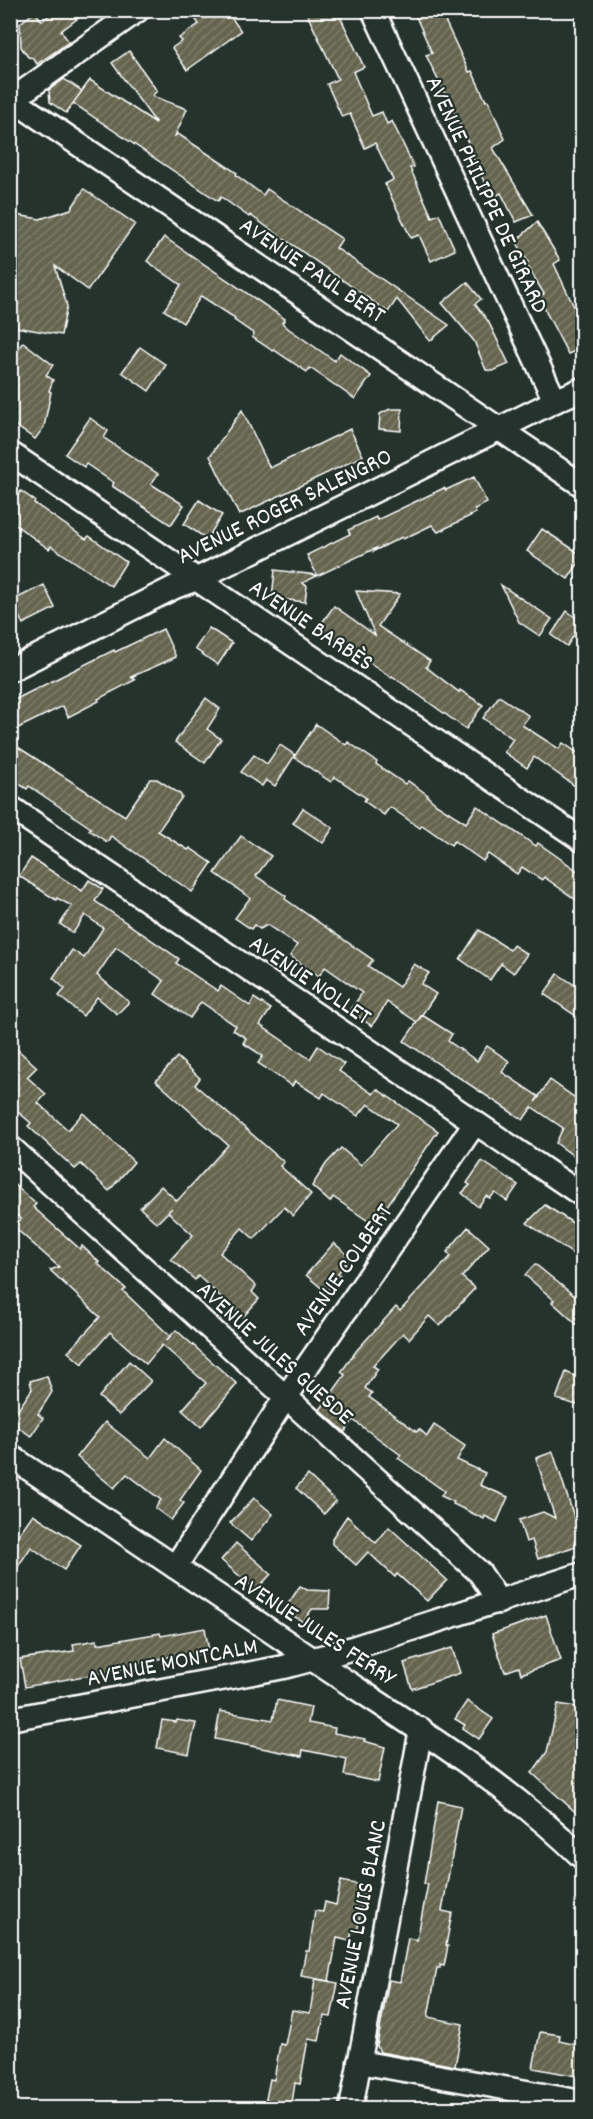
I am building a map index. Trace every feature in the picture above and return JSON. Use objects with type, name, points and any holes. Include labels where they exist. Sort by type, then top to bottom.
[{"type":"street","points":[[12,100],[138,10]]},
{"type":"street","name":"AVENUE PHILIPPE DE GIRARD","points":[[374,10],[555,400]]},
{"type":"street","name":"AVENUE PAUL BERT","points":[[12,100],[582,485]]},
{"type":"street","name":"AVENUE ROGER SALENGRO","points":[[10,670],[175,587],[197,579],[501,429],[555,400],[582,389]]},
{"type":"street","name":"AVENUE BARBÈS","points":[[10,453],[582,840]]},
{"type":"street","name":"AVENUE NOLLET","points":[[10,807],[582,1195]]},
{"type":"street","name":"AVENUE COLBERT","points":[[175,1567],[286,1397],[475,1123]]},
{"type":"street","name":"AVENUE JULES GUESDE","points":[[10,1148],[480,1574],[499,1602]]},
{"type":"street","name":"AVENUE JULES FERRY","points":[[10,1456],[313,1660],[421,1729],[554,1830],[582,1857]]},
{"type":"street","name":"AVENUE MONTCALM","points":[[10,1719],[313,1660],[582,1574]]},
{"type":"street","name":"AVENUE LOUIS BLANC","points":[[351,2109],[421,1729]]},
{"type":"street","points":[[359,2062],[582,2102]]},
{"type":"building","points":[[56,10],[89,10],[61,31],[69,42],[37,64],[21,47],[20,23],[35,12],[42,21]]},
{"type":"building","points":[[210,10],[226,10],[241,31],[187,70],[172,48],[182,41],[179,38],[199,24],[196,20]]},
{"type":"building","points":[[305,10],[337,10],[364,67],[353,72],[372,116],[382,112],[387,124],[392,121],[414,167],[410,168],[432,217],[439,214],[455,250],[431,261],[419,235],[411,238],[385,184],[393,180],[375,143],[365,148],[350,114],[342,117],[327,84],[338,79]]},
{"type":"building","points":[[413,10],[440,10],[469,72],[472,71],[486,101],[488,100],[505,139],[493,148],[533,215],[516,222],[501,193],[492,198],[426,55],[432,53]]},
{"type":"building","points":[[129,51],[157,91],[152,96],[187,109],[175,136],[178,134],[237,173],[236,175],[263,195],[267,189],[342,239],[336,248],[449,325],[430,341],[397,299],[388,312],[250,215],[249,217],[221,197],[218,201],[73,103],[90,80],[156,123],[112,63]]},
{"type":"building","points":[[64,79],[82,91],[66,113],[50,102],[49,90]]},
{"type":"building","points":[[84,189],[135,224],[88,290],[55,266],[67,306],[61,335],[10,326],[10,214],[40,219],[71,209]]},
{"type":"building","points":[[537,222],[560,260],[554,264],[582,324],[582,348],[568,354],[547,314],[540,296],[544,294],[516,241]]},
{"type":"building","points":[[164,237],[285,319],[282,323],[289,329],[335,361],[340,353],[371,376],[355,399],[310,368],[307,372],[252,337],[254,334],[234,320],[235,318],[201,296],[183,323],[164,310],[181,285],[147,261]]},
{"type":"building","points":[[467,282],[481,299],[475,304],[488,321],[509,364],[493,371],[486,370],[474,341],[442,303]]},
{"type":"building","points":[[23,342],[53,365],[46,375],[53,380],[49,391],[51,392],[44,427],[35,439],[10,422],[10,360]]},
{"type":"building","points":[[140,347],[166,365],[149,391],[122,372]]},
{"type":"building","points":[[390,409],[402,409],[401,431],[379,429],[380,414]]},
{"type":"building","points":[[242,410],[270,468],[350,429],[363,456],[239,515],[210,456]]},
{"type":"building","points":[[90,418],[108,431],[104,438],[158,474],[151,484],[184,505],[171,525],[112,486],[114,483],[86,464],[84,467],[65,454]]},
{"type":"building","points":[[474,477],[487,503],[474,509],[476,513],[438,532],[432,525],[403,539],[402,537],[302,583],[307,586],[305,602],[272,598],[275,570],[317,575],[307,555],[350,534],[348,530],[376,517],[377,520],[444,488],[446,490]]},
{"type":"building","points":[[21,491],[35,501],[34,503],[86,539],[89,536],[126,562],[111,586],[51,546],[49,549],[10,521],[10,507]]},
{"type":"building","points":[[199,500],[222,515],[207,539],[184,524]]},
{"type":"building","points":[[542,529],[582,555],[568,579],[527,551]]},
{"type":"building","points":[[44,585],[55,608],[23,624],[11,601]]},
{"type":"building","points":[[501,585],[552,619],[540,636],[519,622]]},
{"type":"building","points":[[356,591],[400,594],[378,626],[430,661],[426,667],[459,692],[460,690],[483,705],[466,729],[392,676],[318,628],[334,606],[375,635]]},
{"type":"building","points":[[567,611],[582,622],[567,646],[551,635]]},
{"type":"building","points":[[209,628],[232,643],[218,665],[195,649]]},
{"type":"building","points":[[163,629],[176,657],[131,677],[135,680],[68,717],[63,706],[10,732],[10,702],[114,650],[115,652]]},
{"type":"building","points":[[499,696],[529,716],[522,725],[559,749],[563,743],[582,756],[582,791],[534,757],[527,768],[504,752],[513,739],[483,718]]},
{"type":"building","points":[[206,698],[220,709],[207,729],[221,739],[205,763],[175,742]]},
{"type":"building","points":[[316,724],[346,745],[348,742],[405,784],[408,781],[428,795],[436,804],[466,823],[477,806],[536,846],[538,843],[582,874],[582,904],[544,877],[542,880],[522,867],[517,874],[488,854],[483,861],[454,841],[451,845],[422,825],[420,828],[390,807],[384,815],[364,801],[366,798],[335,777],[331,782],[294,757]]},
{"type":"building","points":[[10,742],[125,816],[150,779],[157,779],[180,794],[182,797],[158,831],[212,863],[192,892],[111,836],[107,842],[89,830],[91,828],[29,786],[27,789],[10,778]]},
{"type":"building","points":[[280,745],[295,755],[275,786],[266,780],[262,786],[241,772],[254,755],[267,764]]},
{"type":"building","points":[[303,808],[333,828],[323,843],[293,823]]},
{"type":"building","points":[[241,836],[271,856],[256,876],[373,960],[368,966],[399,987],[414,964],[429,973],[421,984],[436,994],[417,1022],[387,1002],[372,1026],[350,1011],[362,993],[325,967],[319,976],[290,956],[297,945],[267,925],[260,929],[254,925],[251,929],[235,918],[250,898],[215,873]]},
{"type":"building","points":[[31,858],[82,891],[89,880],[103,889],[95,901],[179,959],[176,963],[218,991],[221,986],[250,1006],[254,998],[271,1009],[260,1025],[310,1059],[318,1046],[344,1064],[339,1071],[373,1094],[377,1089],[438,1131],[374,1225],[333,1197],[330,1202],[312,1186],[326,1164],[341,1148],[361,1165],[397,1124],[368,1104],[358,1116],[324,1093],[321,1098],[295,1081],[292,1086],[258,1063],[263,1056],[243,1043],[246,1038],[233,1030],[236,1026],[201,1002],[190,1018],[155,994],[164,981],[116,947],[97,975],[129,1002],[117,1014],[97,997],[83,1016],[59,996],[65,989],[53,978],[72,950],[84,958],[103,928],[85,915],[73,933],[60,924],[72,906],[57,898],[56,900],[19,876]]},
{"type":"building","points":[[479,930],[510,950],[513,945],[527,954],[514,973],[501,964],[502,962],[490,980],[460,959]]},
{"type":"building","points":[[558,974],[582,990],[582,1020],[544,994]]},
{"type":"building","points":[[422,1015],[452,1034],[448,1041],[477,1061],[487,1046],[509,1061],[502,1072],[539,1097],[550,1080],[582,1103],[582,1162],[556,1143],[563,1128],[532,1107],[523,1120],[404,1041]]},
{"type":"building","points":[[10,1043],[37,1067],[27,1077],[46,1094],[38,1103],[68,1130],[83,1113],[134,1162],[109,1191],[81,1164],[75,1169],[28,1126],[31,1123],[10,1105]]},
{"type":"building","points":[[177,1057],[200,1078],[195,1085],[284,1162],[280,1166],[311,1194],[293,1216],[284,1207],[254,1239],[242,1228],[220,1253],[256,1286],[252,1292],[259,1299],[243,1317],[198,1276],[195,1280],[171,1259],[193,1235],[168,1212],[157,1223],[140,1208],[161,1186],[177,1201],[228,1145],[156,1081]]},
{"type":"building","points":[[482,1161],[518,1185],[507,1201],[495,1193],[490,1198],[486,1196],[478,1207],[462,1193],[470,1185],[467,1183]]},
{"type":"building","points":[[10,1181],[36,1204],[33,1207],[80,1249],[82,1246],[126,1289],[123,1291],[170,1336],[166,1341],[176,1330],[237,1384],[201,1427],[182,1410],[206,1383],[162,1345],[146,1364],[110,1332],[82,1364],[68,1352],[100,1317],[50,1270],[59,1267],[13,1226],[21,1219],[10,1209]]},
{"type":"building","points":[[545,1205],[582,1229],[582,1260],[527,1223]]},
{"type":"building","points":[[468,1227],[489,1246],[462,1277],[475,1288],[440,1326],[429,1316],[409,1339],[403,1333],[373,1366],[378,1369],[365,1388],[372,1393],[369,1397],[417,1432],[419,1429],[427,1436],[434,1425],[465,1446],[457,1460],[485,1473],[480,1485],[508,1497],[497,1522],[485,1516],[484,1519],[441,1496],[444,1491],[398,1458],[401,1455],[353,1420],[345,1432],[320,1410],[345,1375],[341,1372],[357,1350],[396,1307],[400,1311],[451,1256],[447,1252]]},
{"type":"building","points":[[334,1243],[350,1257],[338,1273],[340,1276],[326,1292],[306,1275]]},
{"type":"building","points":[[535,1264],[582,1302],[582,1329],[525,1275]]},
{"type":"building","points":[[129,1361],[151,1381],[119,1415],[99,1397]]},
{"type":"building","points":[[566,1372],[582,1379],[582,1398],[577,1405],[556,1399]]},
{"type":"building","points":[[47,1376],[52,1392],[38,1414],[43,1418],[31,1436],[10,1422],[32,1389],[30,1381]]},
{"type":"building","points":[[105,1422],[150,1458],[165,1438],[201,1470],[180,1500],[184,1503],[171,1520],[155,1508],[161,1500],[127,1474],[114,1488],[77,1457]]},
{"type":"building","points":[[553,1452],[575,1520],[582,1518],[582,1544],[538,1559],[532,1540],[526,1542],[519,1520],[543,1512],[555,1518],[536,1458]]},
{"type":"building","points":[[308,1475],[336,1501],[324,1514],[296,1488]]},
{"type":"building","points":[[254,1498],[273,1514],[251,1541],[230,1523]]},
{"type":"building","points":[[33,1514],[81,1545],[64,1570],[31,1547],[10,1578],[10,1547]]},
{"type":"building","points":[[347,1516],[376,1543],[389,1527],[447,1580],[427,1601],[397,1574],[395,1577],[368,1552],[356,1565],[332,1544],[332,1538]]},
{"type":"building","points":[[236,1543],[271,1574],[256,1590],[221,1560]]},
{"type":"building","points":[[300,1586],[307,1590],[330,1591],[329,1609],[312,1609],[303,1622],[284,1610]]},
{"type":"building","points":[[546,1615],[561,1660],[521,1674],[519,1667],[505,1672],[492,1634]]},
{"type":"building","points":[[205,1628],[209,1652],[185,1657],[184,1654],[132,1664],[133,1667],[25,1687],[20,1659],[74,1651],[73,1644],[97,1640],[97,1644]]},
{"type":"building","points":[[452,1648],[460,1673],[412,1689],[404,1663]]},
{"type":"building","points":[[277,1700],[311,1707],[308,1723],[335,1728],[334,1733],[365,1739],[364,1741],[385,1747],[378,1782],[344,1775],[347,1759],[303,1750],[302,1756],[215,1739],[220,1711],[273,1720]]},
{"type":"building","points":[[467,1701],[493,1719],[479,1739],[455,1719]]},
{"type":"building","points":[[558,1704],[582,1708],[582,1818],[532,1773],[547,1752]]},
{"type":"building","points":[[162,1720],[196,1723],[189,1754],[157,1748]]},
{"type":"building","points":[[438,1801],[461,1806],[442,1911],[452,1913],[446,1945],[448,1946],[444,1966],[440,1965],[440,1968],[437,1968],[428,2017],[463,2024],[455,2066],[380,2052],[377,2046],[389,1980],[400,1982],[408,1938],[417,1940],[428,1884],[424,1884]]},
{"type":"building","points":[[341,1881],[366,1886],[357,1932],[352,1931],[350,1941],[337,1938],[329,1981],[301,1976],[306,1951],[309,1951],[315,1911],[323,1912],[325,1902],[336,1905]]},
{"type":"building","points":[[315,1979],[338,1983],[331,2017],[324,2016],[319,2041],[308,2039],[300,2084],[295,2083],[291,2109],[264,2109],[270,2079],[274,2080],[280,2044],[285,2045],[292,2010],[310,2013]]},
{"type":"building","points":[[540,2032],[560,2035],[559,2041],[582,2046],[582,2077],[533,2068]]}]
